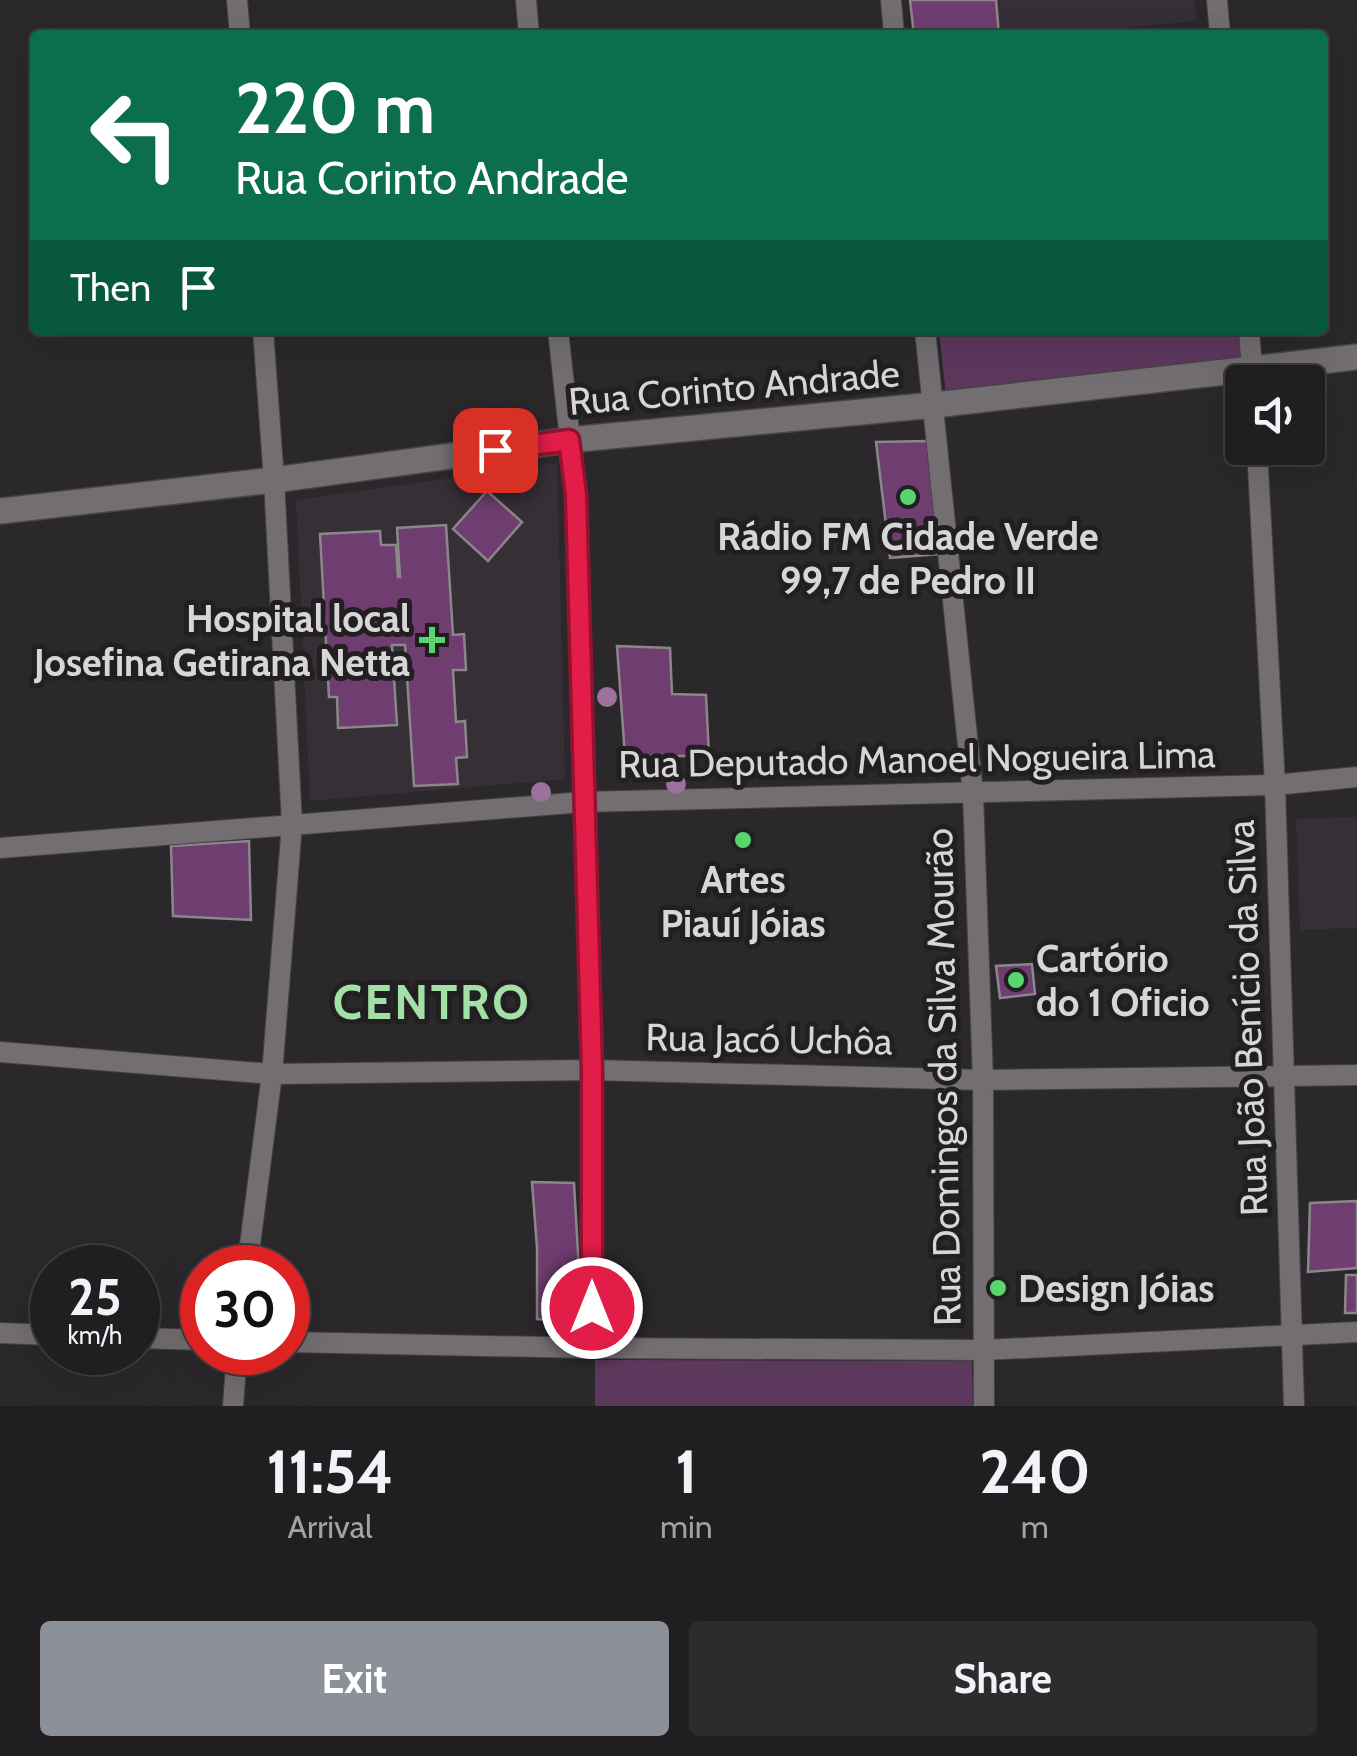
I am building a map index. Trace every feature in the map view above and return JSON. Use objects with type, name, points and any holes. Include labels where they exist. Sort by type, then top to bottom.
[{"type":"street","points":[[238,0],[240,30]]},
{"type":"street","points":[[526,0],[529,30]]},
{"type":"street","points":[[891,0],[894,30]]},
{"type":"street","points":[[1217,0],[1220,30]]},
{"type":"street","points":[[250,1245],[272,1074],[292,824],[263,335]]},
{"type":"street","points":[[558,335],[576,495],[592,1070],[592,1348]]},
{"type":"street","name":"Rua Domingos da Silva Mourão","points":[[927,335],[973,794],[983,1080],[984,1406]]},
{"type":"street","points":[[1249,335],[1252,365]]},
{"type":"street","name":"Rua Corinto Andrade","points":[[1313,365],[1357,357]]},
{"type":"street","name":"Rua Corinto Andrade","points":[[0,511],[274,480],[569,440],[1225,379]]},
{"type":"street","name":"Rua João Benício da Silva","points":[[1258,465],[1275,786],[1294,1406]]},
{"type":"street","name":"Rua Deputado Manoel Nogueira Lima","points":[[0,848],[584,802],[1275,786],[1357,777]]},
{"type":"street","name":"Rua Jacó Uchôa","points":[[0,1052],[272,1074],[592,1070],[983,1080],[1357,1075]]},
{"type":"street","points":[[310,1342],[983,1350],[1357,1332]]},
{"type":"street","points":[[0,1333],[30,1334]]},
{"type":"street","points":[[233,1406],[235,1375]]},
{"type":"shaded area","points":[[996,0],[1194,0],[1197,21],[1124,30],[999,30]]},
{"type":"shaded area","points":[[940,335],[1246,335],[1249,365],[1225,365],[1225,370],[947,404]]},
{"type":"shaded area","name":"Hospital local Josefina Getirana Netta","points":[[557,463],[565,779],[310,801],[296,500]]},
{"type":"shaded area","points":[[1357,817],[1357,928],[1300,930],[1296,819]]},
{"type":"shaded area","points":[[595,1360],[972,1361],[973,1406],[595,1406]]},
{"type":"building","points":[[910,0],[996,0],[999,30],[913,30]]},
{"type":"building","name":"Rádio FM Cidade Verde 99,7 de Pedro II","points":[[927,441],[939,554],[890,558],[876,442]]},
{"type":"building","points":[[487,491],[522,522],[488,561],[453,529]]},
{"type":"building","points":[[446,525],[453,635],[464,634],[466,670],[453,670],[456,722],[465,721],[467,757],[456,758],[458,784],[414,786],[405,645],[392,645],[397,725],[338,728],[337,697],[329,697],[320,534],[380,531],[381,545],[396,545],[400,577],[397,528]]},
{"type":"building","points":[[617,646],[670,648],[672,694],[706,695],[709,756],[625,756]]},
{"type":"building","points":[[249,841],[251,920],[173,916],[171,846]]},
{"type":"building","name":"Cartório do 1 Oficio","points":[[1032,964],[1035,994],[1000,998],[996,966]]},
{"type":"building","points":[[532,1182],[574,1183],[582,1323],[537,1319]]},
{"type":"building","points":[[1357,1201],[1357,1268],[1308,1272],[1310,1203]]},
{"type":"building","points":[[1346,1275],[1357,1275],[1357,1313],[1345,1313]]},
{"type":"place","name":"Rádio FM Cidade Verde 99,7 de Pedro II","points":[[908,497]]},
{"type":"place","name":"Hospital local Josefina Getirana Netta","points":[[432,640]]},
{"type":"place","name":"Artes Piauí Jóias","points":[[743,840]]},
{"type":"place","name":"Cartório do 1 Oficio","points":[[1016,980]]},
{"type":"place","name":"Design Jóias","points":[[998,1288]]},
{"type":"district","name":"CENTRO","points":[[432,1002]]},
{"type":"route","points":[[495,450],[569,440],[576,495],[592,1070],[592,1308]]}]
